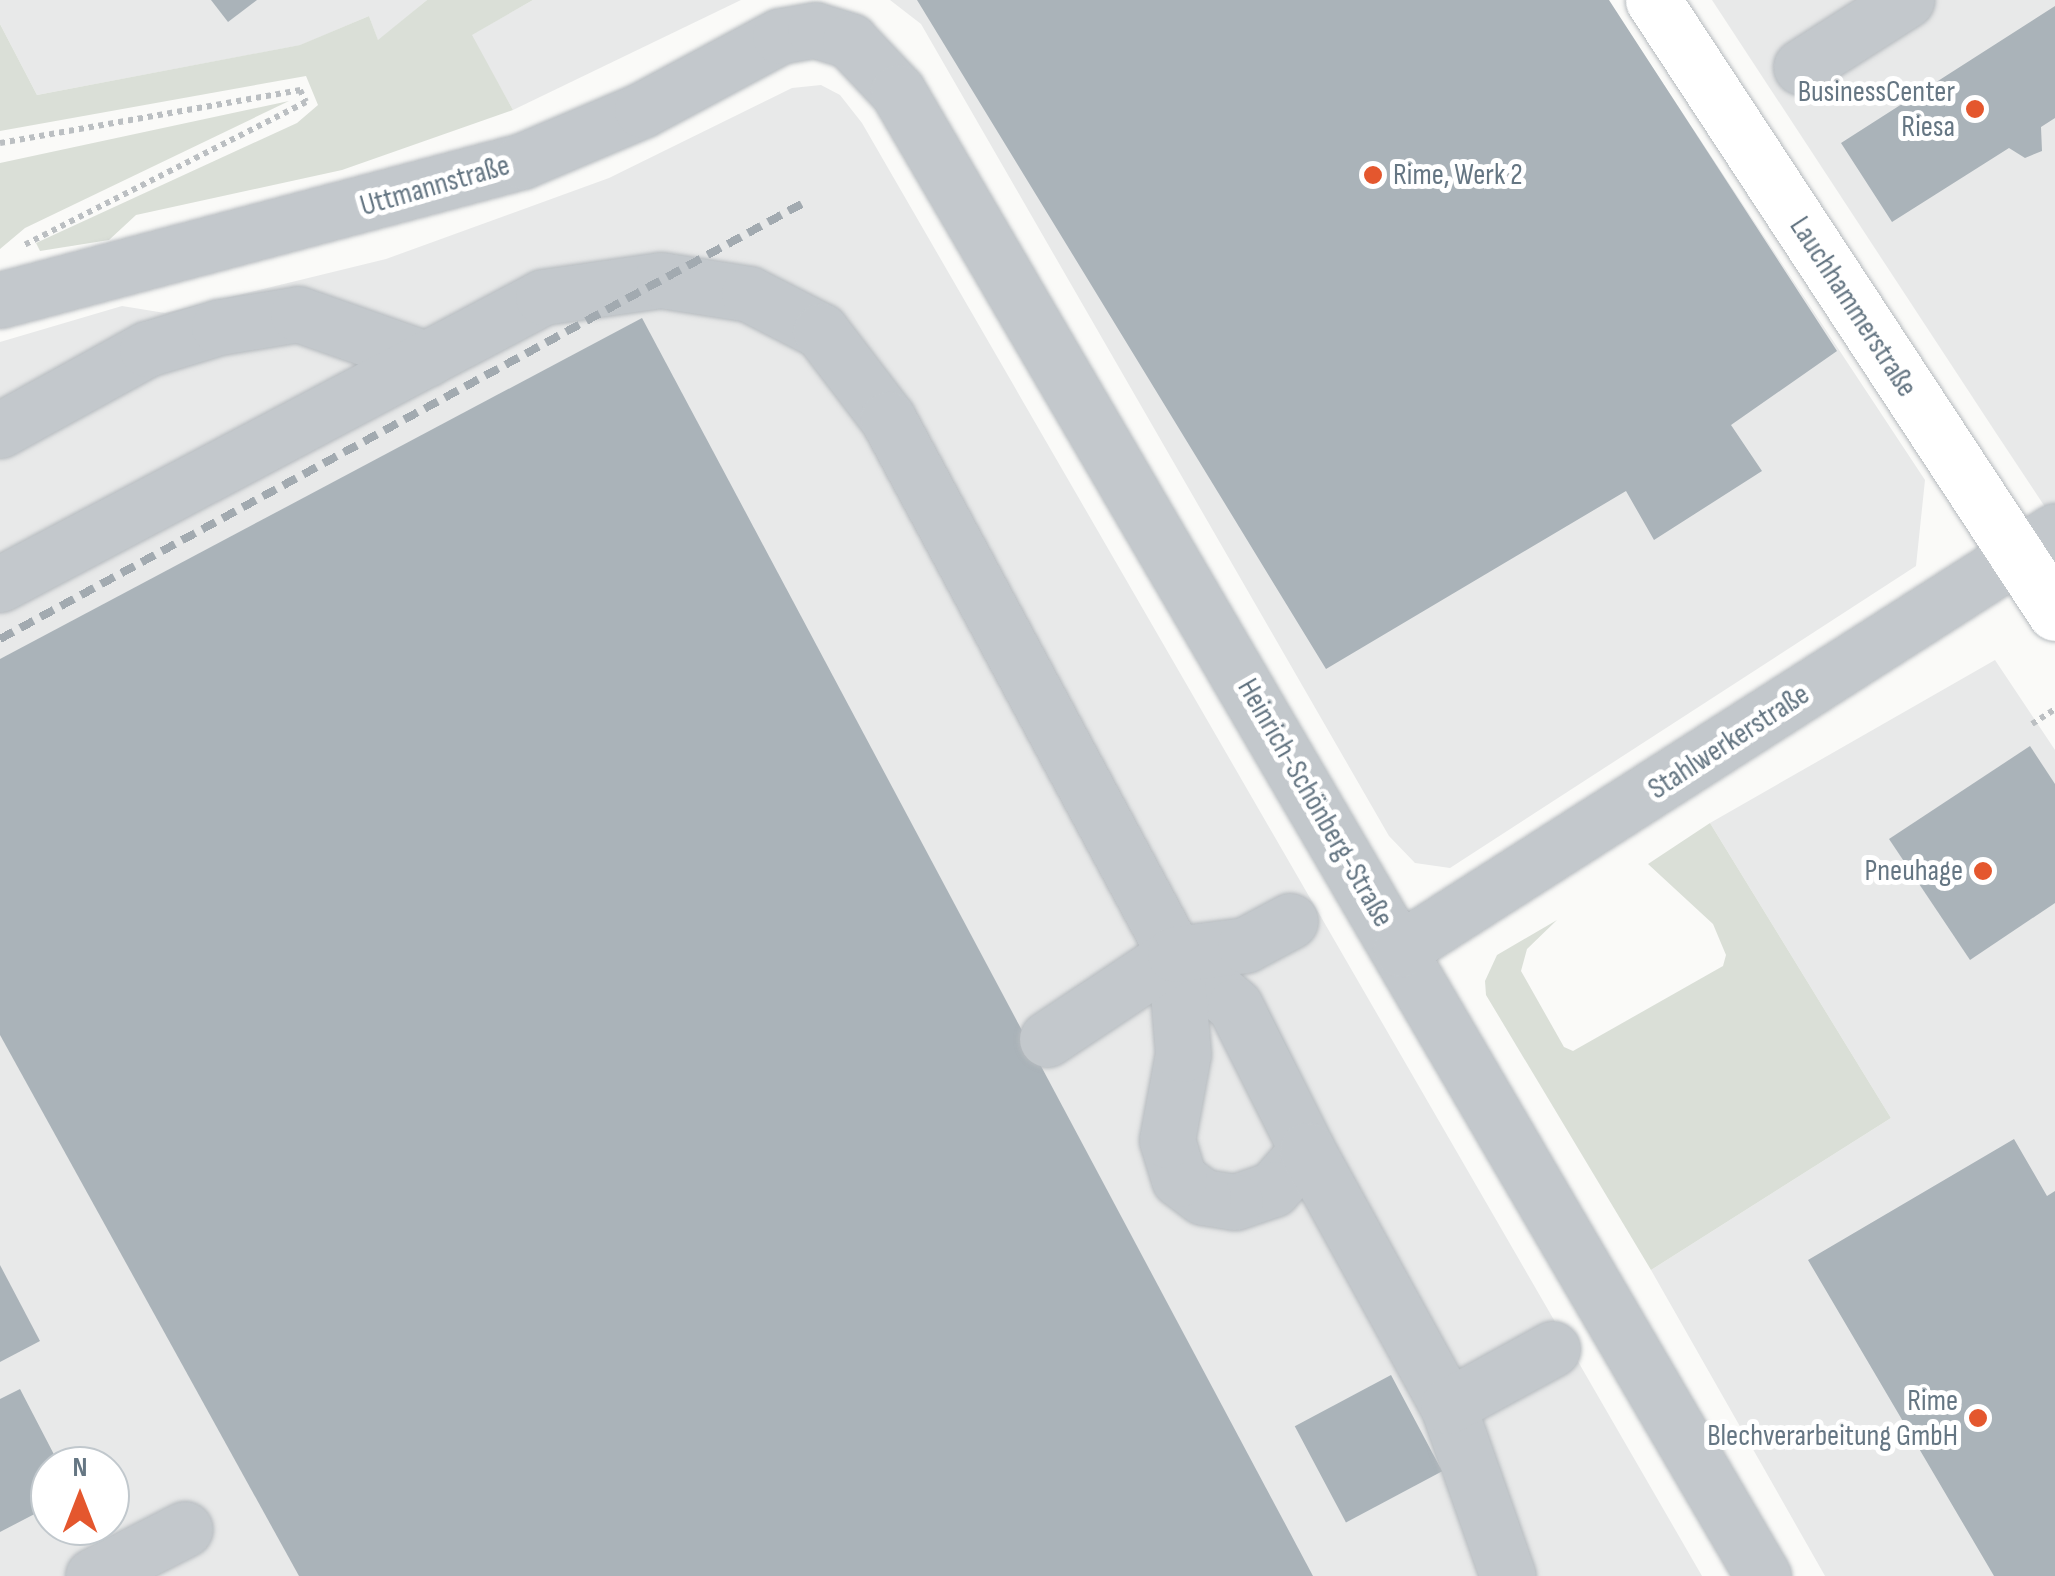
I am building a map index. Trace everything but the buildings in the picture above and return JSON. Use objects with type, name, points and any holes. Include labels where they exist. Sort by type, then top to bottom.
[{"type":"main road","name":"Lauchhammerstraße","points":[[1653,0],[2037,544],[2055,613]]},
{"type":"street","points":[[1801,67],[1906,0]]},
{"type":"street","name":"Uttmannstraße","points":[[12,297],[522,161],[642,110],[780,36],[815,30],[850,41]]},
{"type":"street","name":"Heinrich-Schönberg-Straße","points":[[850,41],[898,92],[1764,1576]]},
{"type":"street","points":[[0,584],[542,296],[661,280],[748,294],[822,331],[888,419],[1175,954],[1235,1006],[1307,1150],[1448,1406],[1508,1576]]},
{"type":"street","points":[[0,430],[147,350],[220,326],[298,314],[426,358]]},
{"type":"street","name":"Stahlwerkerstraße","points":[[1401,949],[2037,544]]},
{"type":"street","points":[[1047,1040],[1175,954],[1245,945],[1290,920]]},
{"type":"street","points":[[1175,954],[1184,1054],[1167,1140],[1178,1179],[1203,1197],[1234,1202],[1273,1189],[1307,1150]]},
{"type":"street","points":[[1448,1406],[1552,1348]]},
{"type":"street","points":[[92,1576],[185,1529]]},
{"type":"path","points":[[0,143],[300,90],[306,102],[28,237],[17,253],[12,297]]},
{"type":"path","points":[[2032,724],[2055,709]]},
{"type":"shaded area","points":[[0,0],[427,0],[378,41],[369,16],[301,45],[37,95],[0,24]]},
{"type":"shaded area","points":[[427,0],[533,0],[472,35],[513,110],[342,170],[136,215],[109,240],[40,251],[36,243],[297,123],[318,105],[306,76],[0,131],[0,24],[37,95],[300,45],[369,16],[378,40]]},
{"type":"shaded area","points":[[533,0],[741,0],[513,110],[471,35]]},
{"type":"shaded area","name":"Rime, Werk 2","points":[[890,0],[1608,0],[1925,480],[1916,566],[1450,868],[1415,863],[1389,836],[921,24]]},
{"type":"shaded area","points":[[1712,0],[2055,0],[2055,522],[1998,436]]},
{"type":"shaded area","points":[[821,85],[840,95],[862,123],[1702,1576],[0,1576],[0,342],[122,306],[165,313],[386,259],[609,178],[792,88]]},
{"type":"shaded area","points":[[289,101],[25,228],[0,249],[0,163]]},
{"type":"shaded area","points":[[1995,660],[2055,750],[2055,1576],[1825,1576],[1651,1270],[1891,1118],[1710,823]]},
{"type":"shaded area","points":[[1710,823],[1891,1118],[1651,1270],[1486,995],[1485,981],[1497,955],[1557,920],[1527,949],[1521,971],[1564,1047],[1573,1051],[1723,966],[1726,955],[1713,924],[1648,864]]},
{"type":"railway","points":[[0,639],[809,200]]},
{"type":"place","name":"BusinessCenter Riesa","points":[[1975,109]]},
{"type":"place","name":"Rime, Werk 2","points":[[1373,175]]},
{"type":"place","name":"Pneuhage","points":[[1983,871]]},
{"type":"place","name":"Rime Blechverarbeitung GmbH","points":[[1978,1418]]}]
